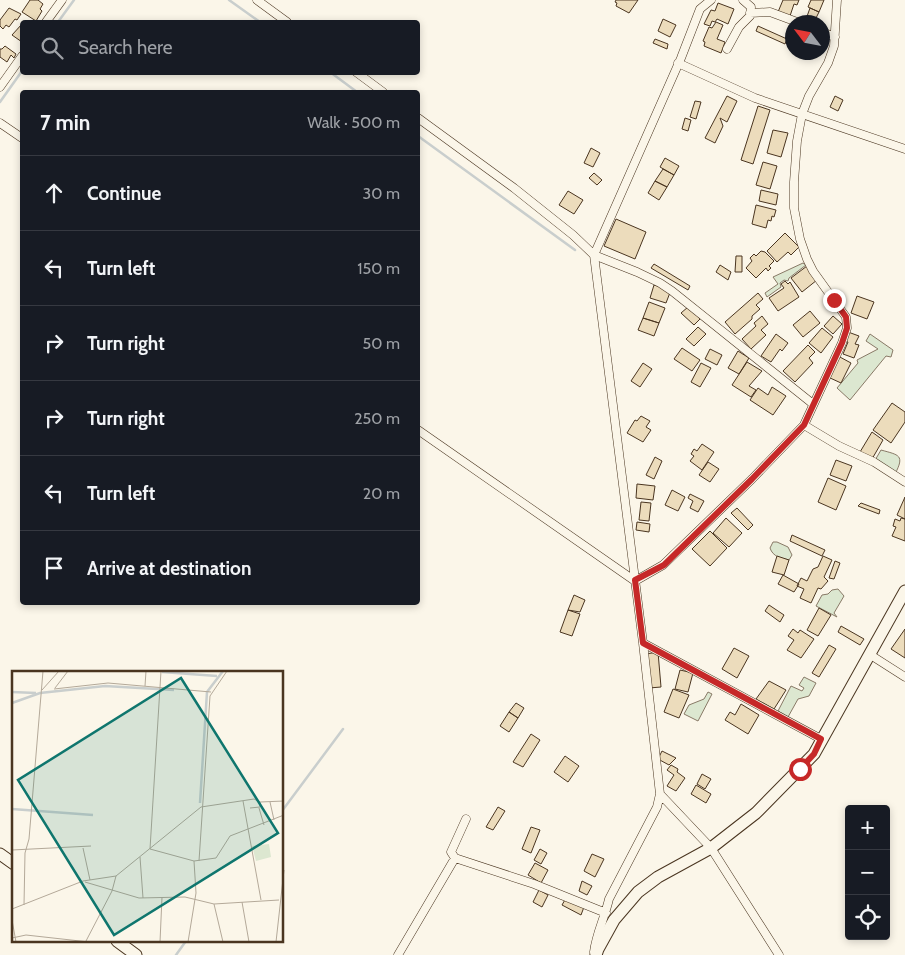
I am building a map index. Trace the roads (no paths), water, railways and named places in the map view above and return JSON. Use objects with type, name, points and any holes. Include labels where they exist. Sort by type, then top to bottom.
[{"type":"street","points":[[47,20],[62,0]]},
{"type":"street","points":[[257,0],[285,20]]},
{"type":"street","points":[[595,955],[595,943],[609,899],[657,808],[660,794],[594,255],[700,10],[711,0]]},
{"type":"street","points":[[727,50],[739,27],[750,16],[751,7],[743,0]]},
{"type":"street","points":[[635,580],[664,565],[804,425],[842,343],[848,323],[839,306],[813,271],[800,239],[794,208],[797,141],[802,114],[809,96],[828,63],[835,37],[837,0]]},
{"type":"street","points":[[750,14],[770,12],[785,18]]},
{"type":"street","points":[[830,35],[835,37]]},
{"type":"street","points":[[0,87],[20,59]]},
{"type":"street","points":[[678,63],[755,98],[905,149]]},
{"type":"street","points":[[360,75],[380,90]]},
{"type":"street","points":[[420,119],[514,188],[573,235],[594,255],[637,272],[672,291],[814,404]]},
{"type":"street","points":[[0,123],[20,137]]},
{"type":"street","points":[[804,425],[839,446],[874,462],[905,482]]},
{"type":"street","points":[[420,431],[635,580]]},
{"type":"street","points":[[595,955],[614,920],[638,892],[658,877],[711,848],[756,813],[814,754],[905,591]]},
{"type":"street","points":[[643,643],[821,739]]},
{"type":"street","points":[[870,654],[905,677]]},
{"type":"street","points":[[660,794],[711,848],[779,955]]},
{"type":"street","points":[[466,818],[451,852],[454,858],[534,884],[606,913]]},
{"type":"street","points":[[0,854],[12,863]]},
{"type":"street","points":[[398,955],[454,858]]},
{"type":"street","points":[[119,942],[136,955]]},
{"type":"waterway","points":[[59,20],[74,0]]},
{"type":"waterway","points":[[229,0],[257,20]]},
{"type":"waterway","points":[[0,102],[20,74]]},
{"type":"waterway","points":[[334,75],[354,90]]},
{"type":"waterway","points":[[420,137],[575,250]]},
{"type":"waterway","points":[[284,808],[343,729]]},
{"type":"waterway","points":[[176,955],[185,942]]}]
